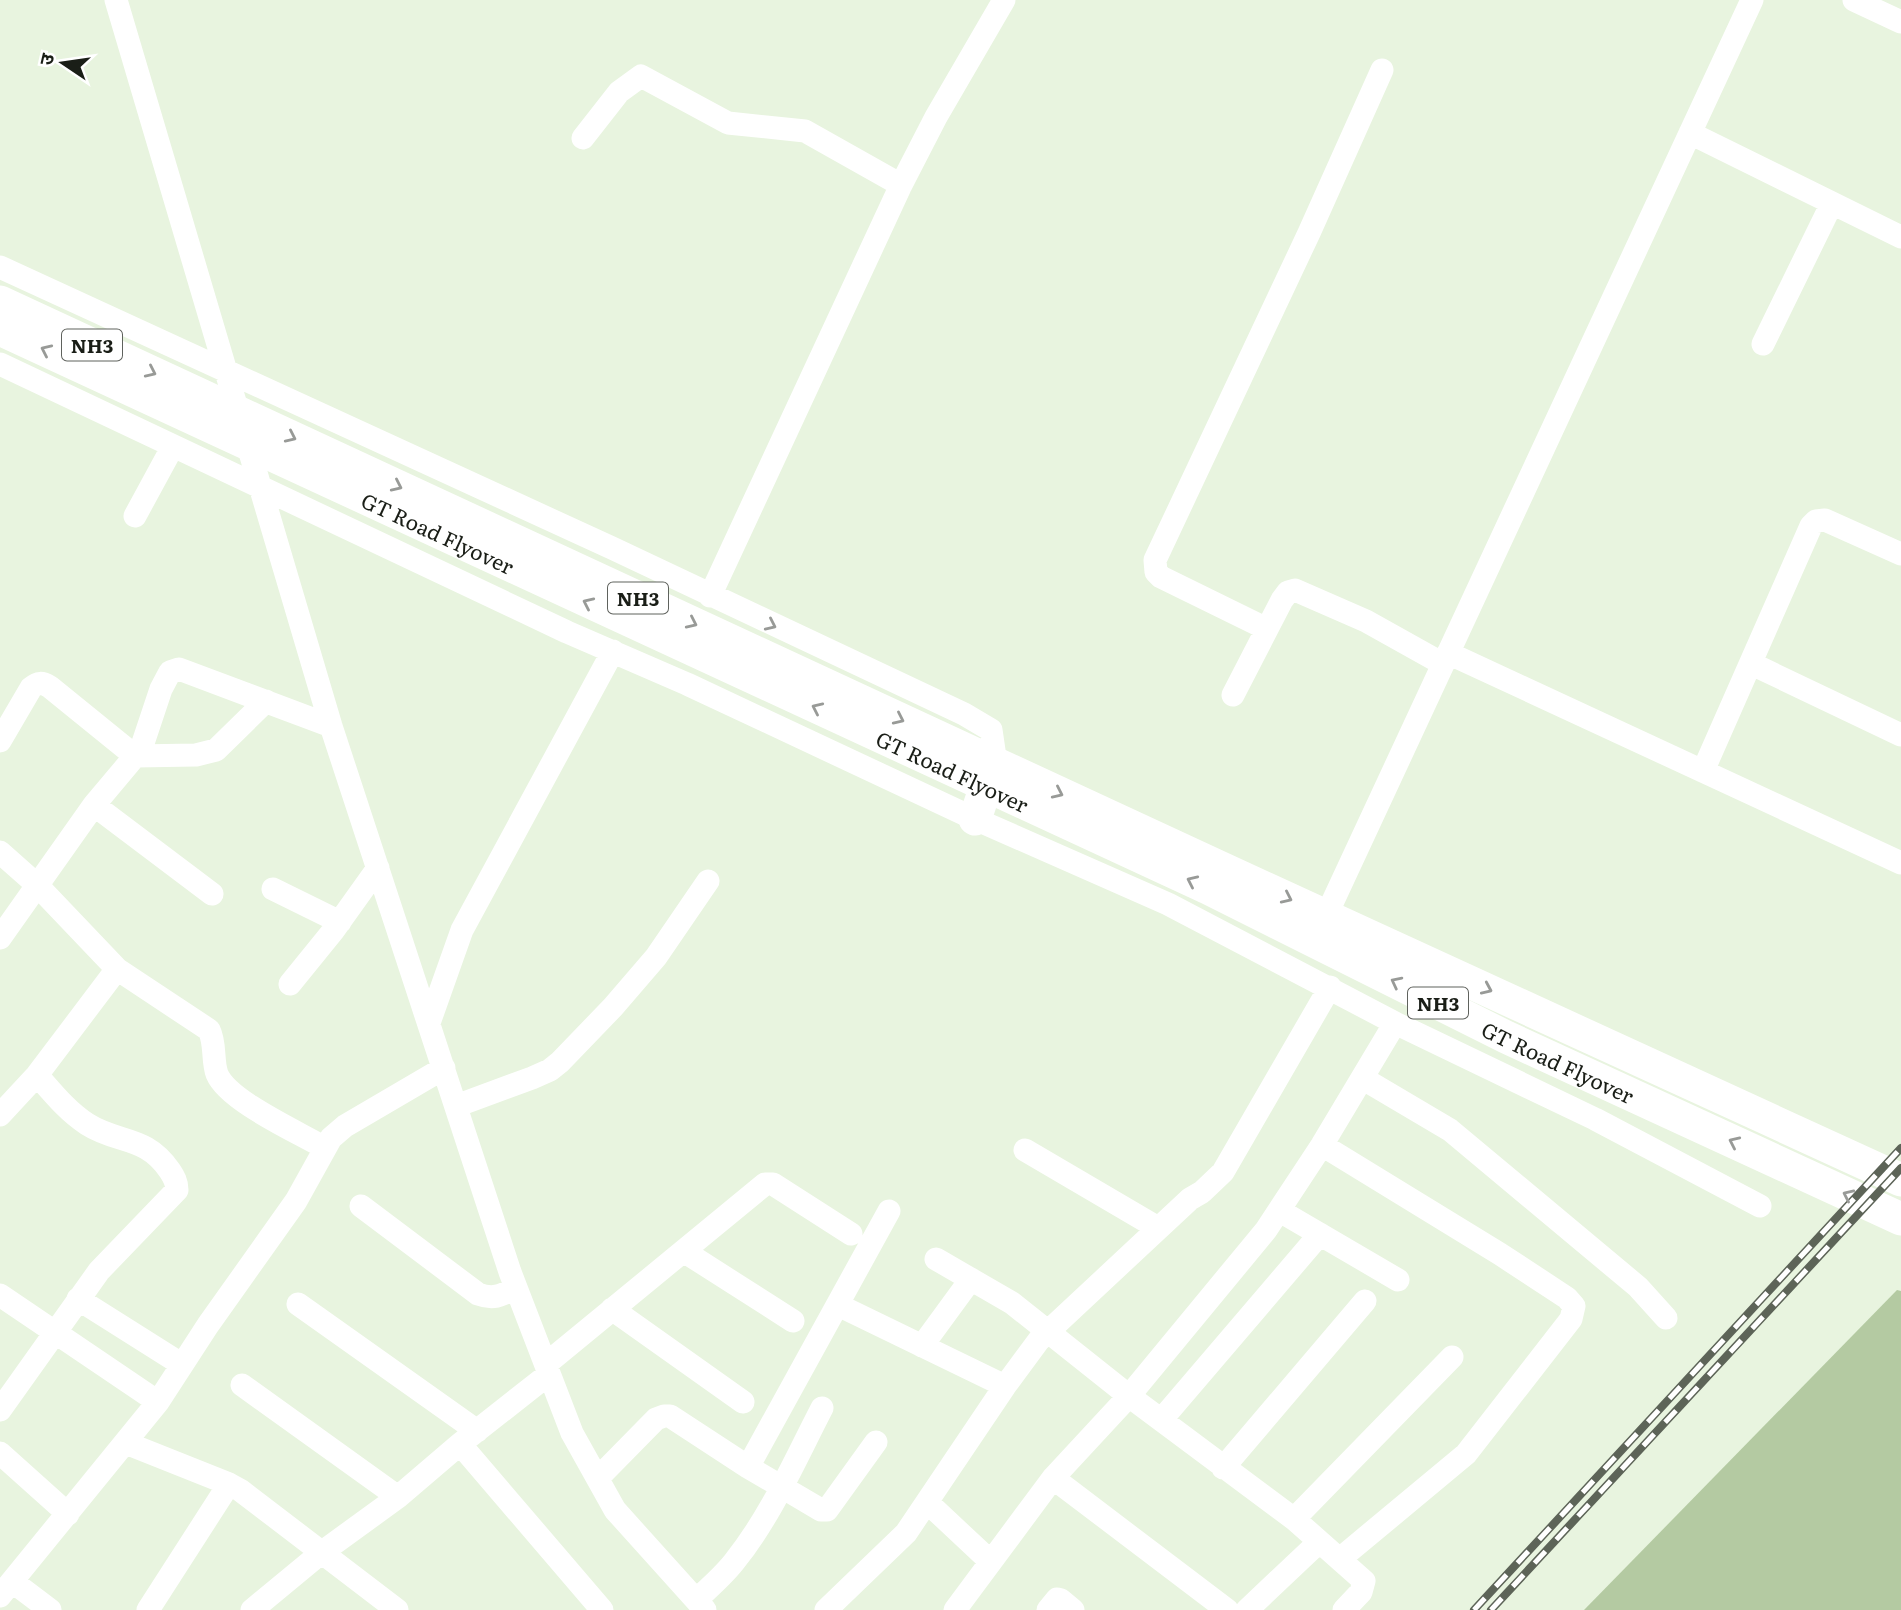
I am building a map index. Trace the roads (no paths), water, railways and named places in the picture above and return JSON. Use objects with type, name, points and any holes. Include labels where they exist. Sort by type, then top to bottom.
[{"type":"highway","name":"GT Road Flyover","points":[[0,302],[180,399],[991,775],[1326,916],[1901,1180]]},
{"type":"highway","name":"GT Road Flyover","points":[[0,329],[180,399]]},
{"type":"highway","name":"GT Road Flyover","points":[[991,775],[1208,888],[1506,1037],[1901,1219]]},
{"type":"highway","points":[[975,819],[991,775]]},
{"type":"street","points":[[116,0],[331,726],[516,1288],[572,1433],[615,1510],[691,1603],[740,1554],[781,1487],[822,1408]]},
{"type":"street","points":[[710,596],[901,185],[936,117],[1004,0]]},
{"type":"street","points":[[1326,916],[1752,0]]},
{"type":"street","points":[[1854,0],[1901,22]]},
{"type":"street","points":[[1267,629],[1161,577],[1156,572],[1155,560],[1309,233],[1381,70]]},
{"type":"street","points":[[583,138],[619,92],[641,76],[728,123],[805,131],[901,185]]},
{"type":"street","points":[[1690,133],[1901,237]]},
{"type":"street","points":[[1763,344],[1832,203]]},
{"type":"street","points":[[0,267],[612,548],[964,714],[991,730],[991,775]]},
{"type":"street","points":[[0,364],[567,632],[975,819],[1168,904],[1395,1023],[1595,1119],[1759,1206]]},
{"type":"street","points":[[135,516],[173,446]]},
{"type":"street","points":[[1703,771],[1809,531],[1816,521],[1825,520],[1901,554]]},
{"type":"street","points":[[1233,695],[1282,600],[1288,592],[1295,590],[1703,771],[1901,863]]},
{"type":"street","points":[[429,1023],[461,930],[613,651]]},
{"type":"street","points":[[1752,664],[1901,735]]},
{"type":"street","points":[[0,938],[94,805],[135,756],[145,740],[161,689],[170,672],[179,669],[331,726]]},
{"type":"street","points":[[0,741],[32,688],[43,683],[135,756],[196,755],[216,750],[266,701]]},
{"type":"street","points":[[94,805],[212,894]]},
{"type":"street","points":[[0,852],[36,884],[117,969],[209,1030],[214,1043],[216,1070],[225,1087],[249,1105],[325,1148]]},
{"type":"street","points":[[290,984],[340,922],[378,868]]},
{"type":"street","points":[[456,1106],[541,1074],[560,1062],[620,1000],[656,957],[708,881]]},
{"type":"street","points":[[273,889],[340,922]]},
{"type":"street","points":[[0,1115],[37,1075],[117,969]]},
{"type":"street","points":[[826,1610],[906,1533],[1005,1386],[1047,1331],[1223,1172],[1330,987]]},
{"type":"street","points":[[955,1610],[1053,1478],[1129,1396],[1280,1211],[1395,1023]]},
{"type":"street","points":[[50,1610],[6,1589],[158,1402],[181,1364],[301,1194],[337,1131],[444,1068]]},
{"type":"street","points":[[0,1410],[99,1271],[174,1195],[177,1182],[161,1157],[142,1145],[100,1132],[87,1124],[72,1114],[37,1075]]},
{"type":"street","points":[[1362,1078],[1450,1130],[1638,1287],[1666,1318]]},
{"type":"street","points":[[1322,1145],[1500,1254],[1567,1298],[1574,1306],[1571,1319],[1466,1454],[1341,1558]]},
{"type":"street","points":[[1025,1150],[1158,1228]]},
{"type":"street","points":[[252,1610],[321,1553],[398,1496],[548,1369],[612,1309],[769,1183],[851,1234]]},
{"type":"street","points":[[361,1206],[478,1294],[489,1298],[499,1297],[516,1288]]},
{"type":"street","points":[[748,1467],[889,1211]]},
{"type":"street","points":[[1280,1211],[1398,1280]]},
{"type":"street","points":[[1162,1419],[1320,1234]]},
{"type":"street","points":[[685,1252],[793,1321]]},
{"type":"street","points":[[936,1259],[1012,1303],[1341,1558],[1364,1581],[1361,1592],[1344,1610]]},
{"type":"street","points":[[922,1346],[971,1279]]},
{"type":"street","points":[[0,1294],[158,1402]]},
{"type":"street","points":[[78,1299],[181,1364]]},
{"type":"street","points":[[1223,1468],[1365,1301]]},
{"type":"street","points":[[298,1304],[468,1437],[602,1610]]},
{"type":"street","points":[[838,1305],[1005,1386]]},
{"type":"street","points":[[612,1309],[743,1402]]},
{"type":"street","points":[[1294,1519],[1452,1357]]},
{"type":"street","points":[[242,1385],[398,1496]]},
{"type":"street","points":[[598,1478],[656,1419],[664,1416],[677,1420],[781,1487],[821,1510],[827,1510],[876,1442]]},
{"type":"street","points":[[126,1443],[229,1484],[253,1499],[397,1610]]},
{"type":"street","points":[[0,1453],[68,1514]]},
{"type":"street","points":[[1053,1478],[1227,1610]]},
{"type":"street","points":[[148,1610],[229,1484]]},
{"type":"street","points":[[928,1503],[990,1561]]},
{"type":"street","points":[[1247,1610],[1319,1542]]},
{"type":"street","points":[[1048,1610],[1057,1599],[1073,1610]]},
{"type":"railway","points":[[1474,1610],[1901,1148]]},
{"type":"railway","points":[[1491,1610],[1901,1168]]}]
